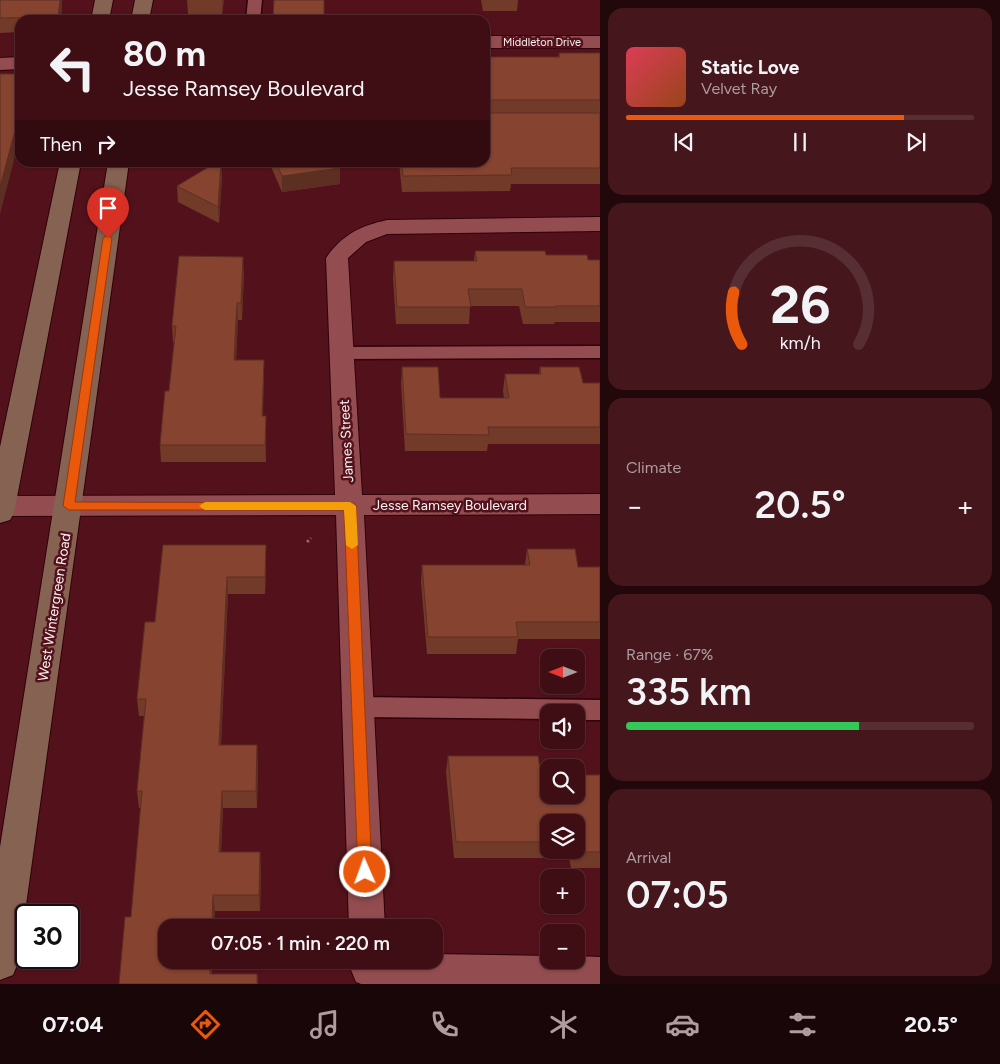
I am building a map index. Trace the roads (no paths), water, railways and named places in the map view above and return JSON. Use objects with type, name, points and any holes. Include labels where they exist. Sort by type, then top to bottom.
[{"type":"street","points":[[101,15],[104,0]]},
{"type":"street","points":[[141,15],[144,0]]},
{"type":"street","name":"Middleton Drive","points":[[490,42],[600,42]]},
{"type":"street","points":[[0,64],[15,63]]},
{"type":"street","points":[[0,509],[70,167]]},
{"type":"street","name":"West Wintergreen Road","points":[[0,963],[118,167]]},
{"type":"street","name":"James Street","points":[[367,919],[350,506],[337,258],[348,243],[372,230],[387,227],[600,224]]},
{"type":"street","name":"Jesse Ramsey Boulevard","points":[[0,509],[69,506],[600,504]]},
{"type":"street","points":[[369,971],[600,974]]},
{"type":"lane","points":[[254,15],[255,0]]},
{"type":"lane","points":[[342,353],[600,352]]},
{"type":"lane","points":[[359,707],[600,710]]}]
